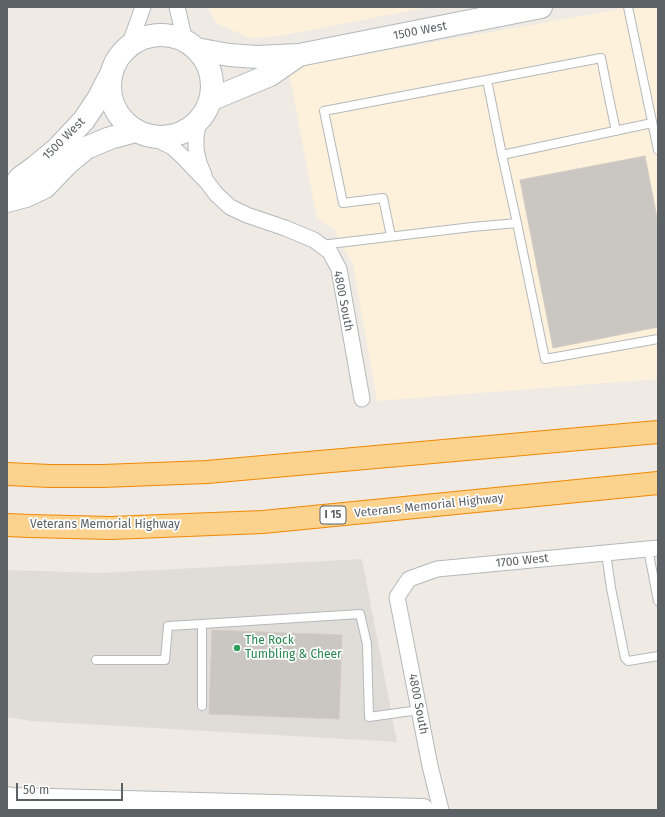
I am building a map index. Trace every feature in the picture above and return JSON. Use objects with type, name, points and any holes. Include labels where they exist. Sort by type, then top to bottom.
[{"type":"highway","points":[[7,474],[103,476],[207,472],[658,432]]},
{"type":"highway","name":"Veterans Memorial Highway","points":[[7,525],[111,528],[263,522],[658,483]]},
{"type":"street","points":[[129,46],[142,7]]},
{"type":"street","points":[[177,7],[191,45]]},
{"type":"street","name":"1500 West","points":[[191,45],[229,55],[257,57],[299,55],[541,7]]},
{"type":"street","points":[[157,35],[171,36],[191,45],[205,60],[210,72],[212,86],[210,100],[206,111],[199,121],[185,131],[169,137],[144,134],[123,120],[114,106],[110,90],[111,73],[118,58],[129,46],[142,38],[157,35]]},
{"type":"street","name":"1500 West","points":[[210,100],[270,75],[299,55]]},
{"type":"street","name":"1500 West","points":[[7,196],[20,178],[57,149],[84,120],[98,99],[111,73]]},
{"type":"street","name":"4800 South","points":[[199,121],[196,136],[196,149],[199,163],[207,182]]},
{"type":"street","name":"1500 West","points":[[7,201],[26,196],[45,187],[68,163],[86,148],[110,138],[144,134]]},
{"type":"street","name":"4800 South","points":[[144,134],[172,147],[230,207],[247,215],[314,240],[330,252],[339,269],[362,399]]},
{"type":"street","name":"1700 West","points":[[397,597],[408,579],[437,569],[653,548]]},
{"type":"street","name":"4800 South","points":[[397,597],[430,766],[441,810]]},
{"type":"street","points":[[11,803],[423,810]]},
{"type":"lane","points":[[628,7],[658,150]]},
{"type":"lane","points":[[391,236],[383,198],[343,203],[324,111],[601,58],[616,131]]},
{"type":"lane","points":[[487,80],[545,359],[658,339]]},
{"type":"lane","points":[[502,154],[652,123]]},
{"type":"lane","points":[[320,245],[517,223]]},
{"type":"lane","points":[[653,548],[658,601]]},
{"type":"lane","points":[[606,553],[611,588],[625,658],[628,661],[658,656]]},
{"type":"lane","points":[[96,660],[165,660],[168,626],[360,614],[368,644],[369,718],[419,710]]},
{"type":"lane","points":[[202,624],[202,706]]},
{"type":"shaded area","points":[[208,7],[429,7],[280,36],[249,38],[216,23]]},
{"type":"shaded area","points":[[625,7],[658,7],[658,379],[377,401],[353,265],[334,229],[317,219],[288,68],[611,11]]},
{"type":"shaded area","points":[[362,559],[397,742],[32,721],[7,717],[7,570],[101,573]]},
{"type":"building","points":[[645,156],[658,223],[658,327],[553,348],[520,180]]},
{"type":"building","points":[[212,630],[342,635],[339,719],[209,714]]},
{"type":"place","name":"The Rock Tumbling & Cheer","points":[[237,648]]}]
